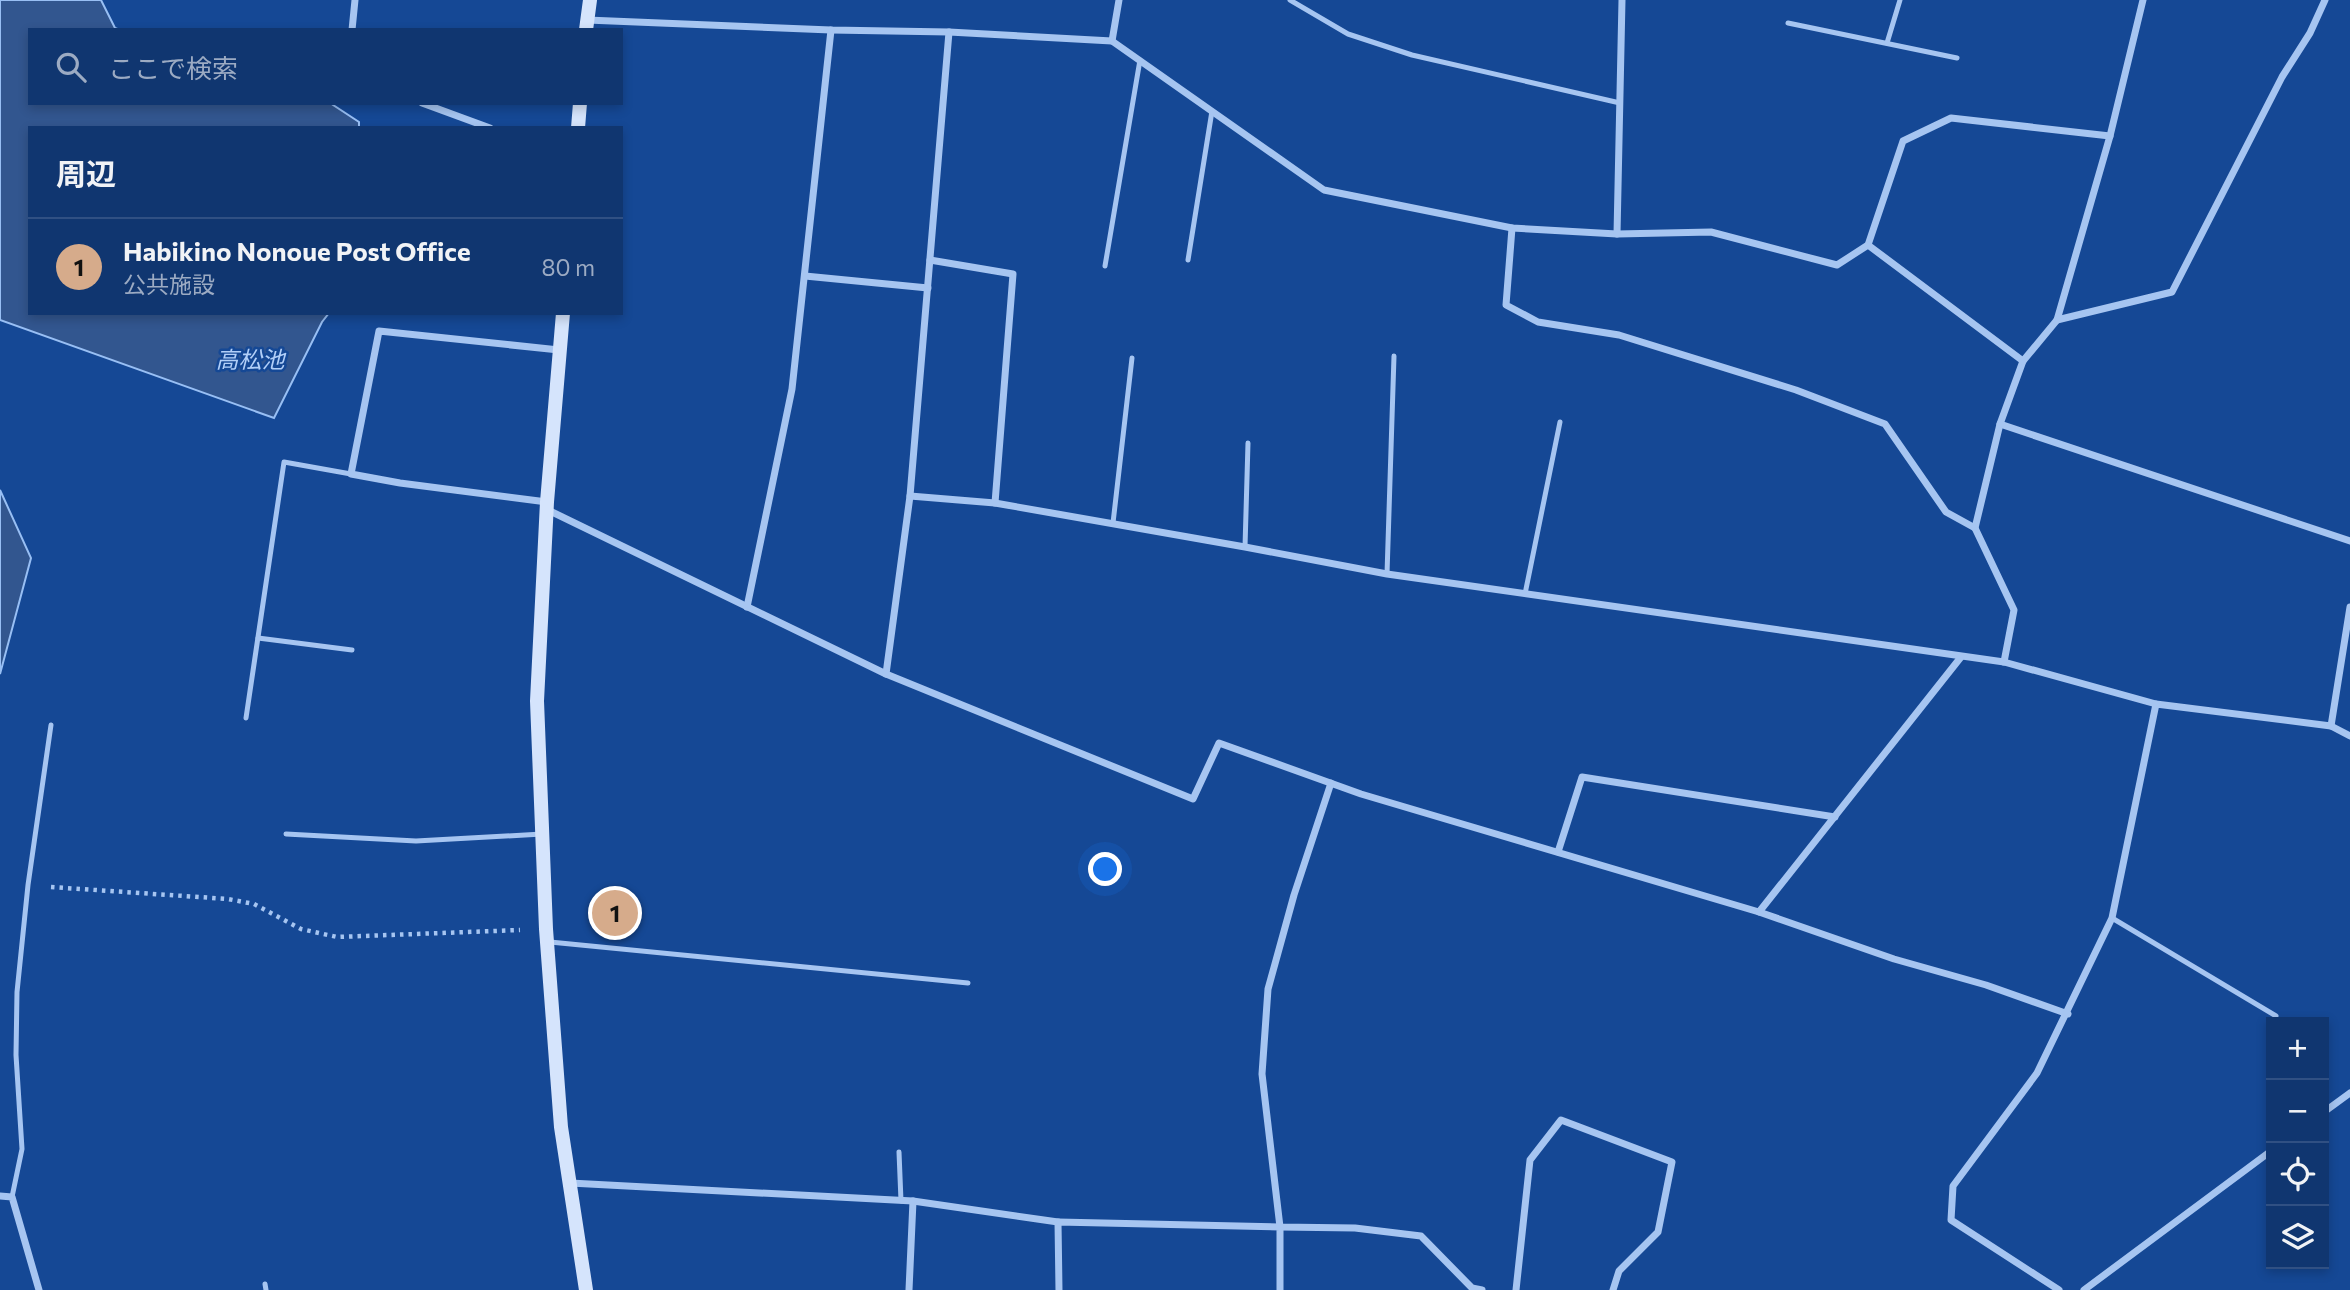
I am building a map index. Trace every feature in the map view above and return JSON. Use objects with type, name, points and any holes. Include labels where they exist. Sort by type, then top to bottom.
[{"type":"street","points":[[352,28],[355,0]]},
{"type":"street","points":[[590,0],[587,25],[948,32],[1112,41],[1324,190],[1512,229],[1617,234],[1711,232],[1837,265],[1868,244],[1903,141],[1951,118],[2110,136]]},
{"type":"street","points":[[1112,41],[1119,0]]},
{"type":"street","points":[[1617,234],[1622,0]]},
{"type":"street","points":[[1975,528],[2000,424],[2023,361],[2057,320],[2110,136],[2143,0]]},
{"type":"street","points":[[2057,320],[2172,292],[2282,77],[2310,33],[2325,0]]},
{"type":"street","points":[[747,607],[792,389],[831,30]]},
{"type":"street","points":[[886,674],[910,496],[948,32]]},
{"type":"street","points":[[427,105],[485,126]]},
{"type":"street","points":[[578,126],[580,105]]},
{"type":"street","points":[[1512,229],[1506,305],[1538,322],[1619,335],[1796,390],[1885,424],[1946,512],[1975,528],[2014,610],[2004,662]]},
{"type":"street","points":[[1868,244],[2023,361]]},
{"type":"street","points":[[930,260],[1013,275],[995,503]]},
{"type":"street","points":[[805,276],[928,288]]},
{"type":"street","points":[[563,315],[547,506],[537,701],[546,935],[561,1127],[586,1290]]},
{"type":"street","points":[[560,350],[379,331],[351,474],[547,506],[886,674],[1193,799],[1219,743],[1331,783],[1759,912],[1894,959],[1986,985],[2068,1014]]},
{"type":"street","points":[[2000,424],[2350,541]]},
{"type":"street","points":[[910,496],[995,503],[1387,574],[2004,662],[2156,704],[2331,726],[2350,737]]},
{"type":"street","points":[[2331,726],[2350,607]]},
{"type":"street","points":[[1759,912],[1961,657]]},
{"type":"street","points":[[2059,1290],[1951,1220],[1953,1186],[2037,1073],[2068,1014],[2112,918],[2156,704]]},
{"type":"street","points":[[1559,852],[1582,777],[1835,817]]},
{"type":"street","points":[[1280,1290],[1280,1227],[1262,1074],[1268,989],[1294,895],[1331,783]]},
{"type":"street","points":[[2329,1108],[2350,1093]]},
{"type":"street","points":[[1516,1290],[1530,1160],[1561,1120],[1672,1162],[1658,1232],[1619,1271],[1613,1290]]},
{"type":"street","points":[[2084,1290],[2266,1155]]},
{"type":"street","points":[[570,1183],[901,1200],[1058,1222],[1356,1228],[1421,1236],[1472,1288],[1482,1290]]},
{"type":"street","points":[[0,1196],[12,1197],[39,1290]]},
{"type":"street","points":[[909,1290],[913,1201]]},
{"type":"street","points":[[1058,1222],[1059,1290]]},
{"type":"lane","points":[[1290,0],[1348,34],[1412,55],[1620,103]]},
{"type":"lane","points":[[1887,43],[1900,0]]},
{"type":"lane","points":[[1788,23],[1957,58]]},
{"type":"lane","points":[[1105,266],[1140,60]]},
{"type":"lane","points":[[1188,260],[1212,111]]},
{"type":"lane","points":[[1387,574],[1394,356]]},
{"type":"lane","points":[[1112,523],[1132,358]]},
{"type":"lane","points":[[1525,594],[1560,422]]},
{"type":"lane","points":[[1245,547],[1248,443]]},
{"type":"lane","points":[[246,718],[284,462],[351,474]]},
{"type":"lane","points":[[258,638],[352,650]]},
{"type":"lane","points":[[12,1197],[22,1149],[16,1055],[17,1005],[28,885],[51,725]]},
{"type":"lane","points":[[286,834],[416,841],[542,834]]},
{"type":"lane","points":[[2112,918],[2276,1016]]},
{"type":"lane","points":[[546,935],[968,983]]},
{"type":"lane","points":[[899,1152],[901,1200]]},
{"type":"path","points":[[28,885],[228,899],[254,904],[301,929],[337,937],[546,935]]},
{"type":"water","name":"高松池","points":[[0,0],[101,0],[115,28],[28,28],[28,105],[333,105],[359,122],[359,126],[28,126],[28,315],[327,315],[274,418],[0,320]]},
{"type":"water","points":[[0,490],[31,558],[0,674]]},
{"type":"place","name":"Habikino Nonoue Post Office","points":[[615,913]]}]
